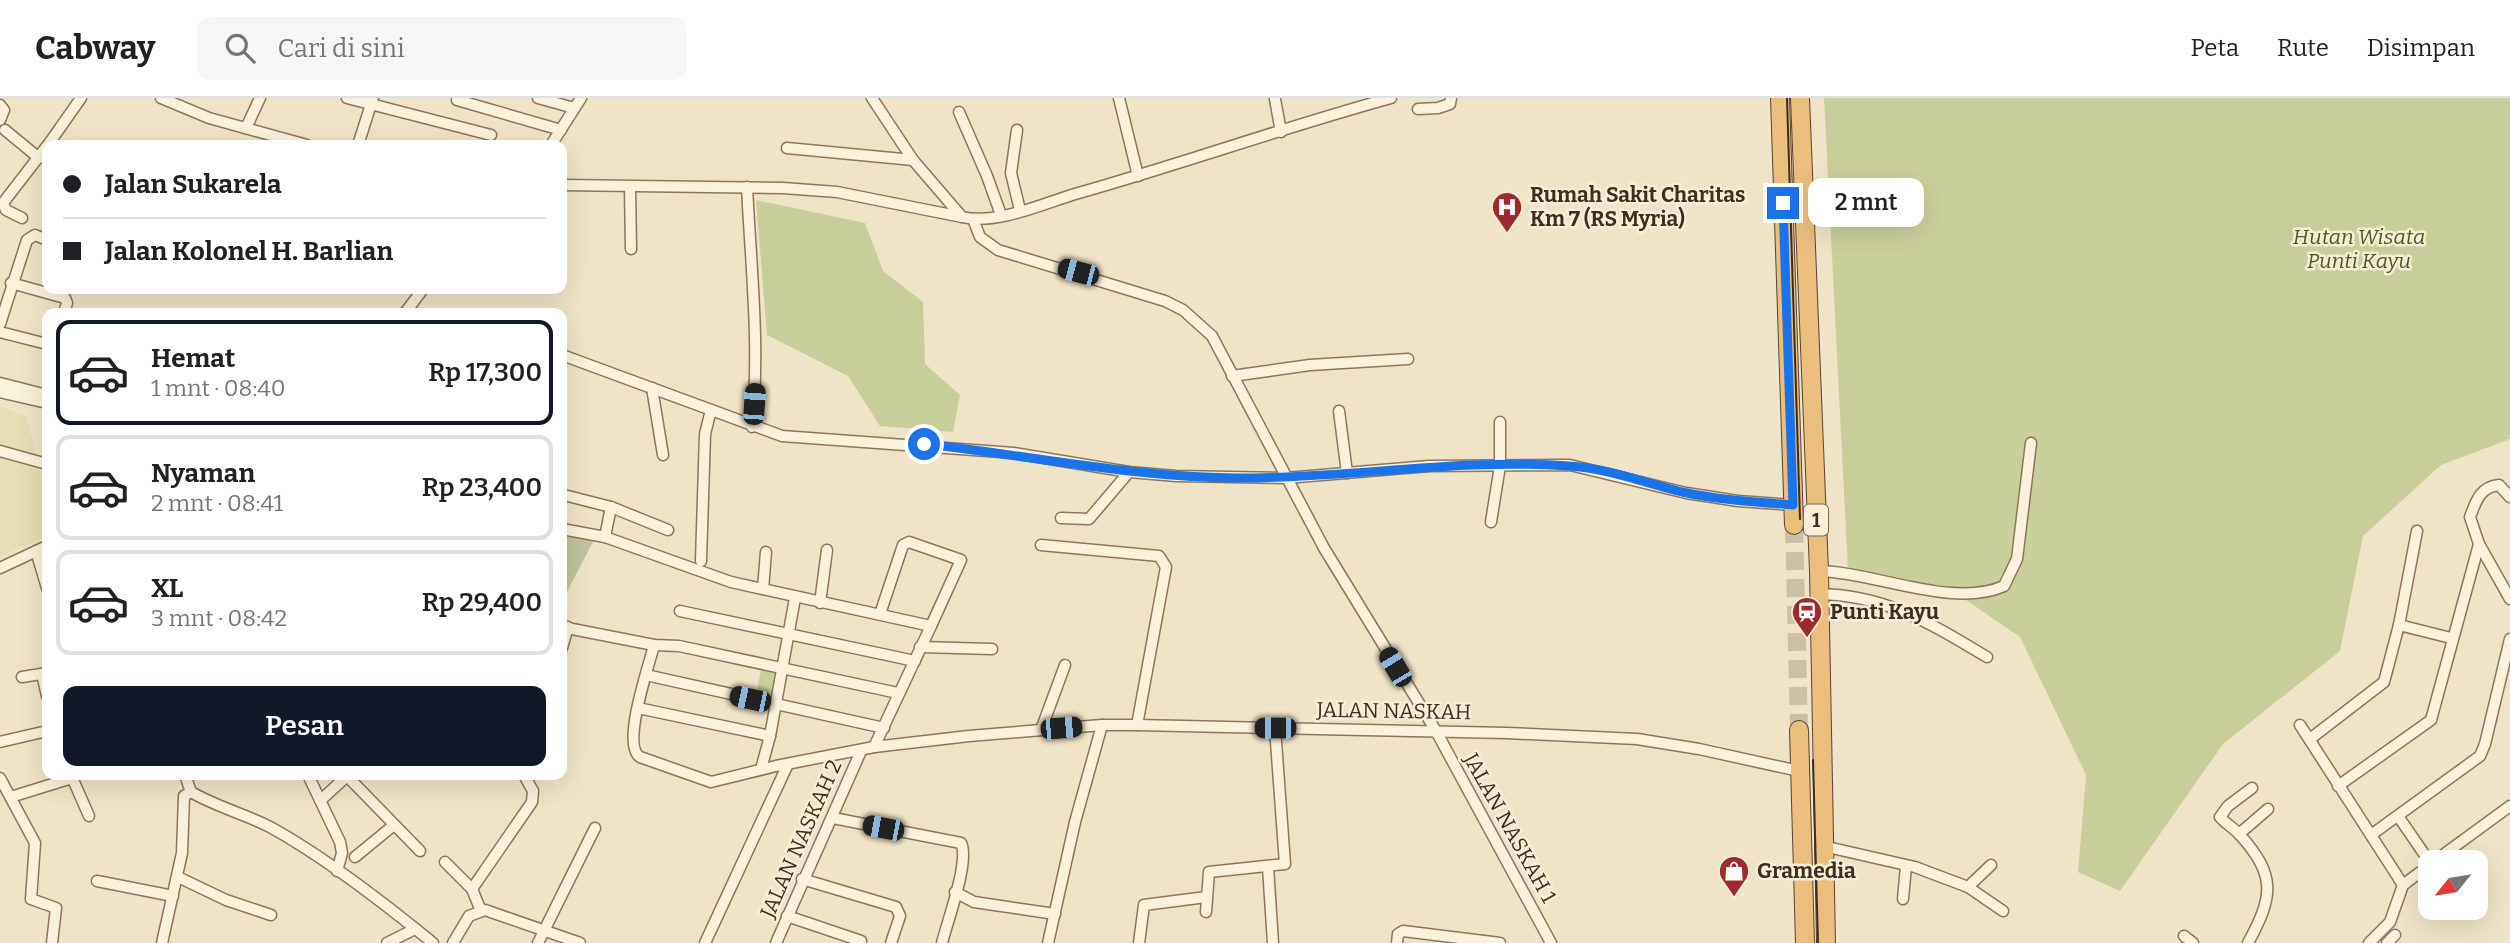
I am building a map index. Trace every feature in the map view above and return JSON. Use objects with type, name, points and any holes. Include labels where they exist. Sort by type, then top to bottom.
[{"type":"highway","name":"1","points":[[1780,98],[1794,525]]},
{"type":"highway","name":"1","points":[[1800,98],[1819,571],[1826,943]]},
{"type":"highway","points":[[1799,730],[1805,943]]},
{"type":"street","points":[[51,140],[81,98]]},
{"type":"street","points":[[161,98],[209,118],[289,140]]},
{"type":"street","points":[[246,128],[260,98]]},
{"type":"street","points":[[347,98],[491,135]]},
{"type":"street","points":[[538,98],[578,103],[554,140]]},
{"type":"street","name":"JALAN NASKAH 1","points":[[872,98],[913,160],[967,218],[980,237],[998,250],[1098,278],[1183,310],[1212,336],[1346,586],[1436,731],[1551,943]]},
{"type":"street","points":[[1119,98],[1138,176]]},
{"type":"street","points":[[567,184],[747,187],[837,192],[967,218],[1001,215],[1391,98]]},
{"type":"street","points":[[1418,109],[1438,108],[1450,104],[1451,98]]},
{"type":"street","points":[[1275,99],[1281,132]]},
{"type":"street","points":[[457,100],[561,130]]},
{"type":"street","points":[[360,140],[371,102]]},
{"type":"street","points":[[0,105],[4,110],[3,125],[39,158]]},
{"type":"street","points":[[959,112],[1001,215]]},
{"type":"street","points":[[1017,130],[1011,173],[1020,210]]},
{"type":"street","points":[[787,148],[913,160]]},
{"type":"street","points":[[22,218],[6,210],[3,203],[42,154]]},
{"type":"street","points":[[630,187],[631,249]]},
{"type":"street","points":[[747,187],[756,312],[757,373],[752,427]]},
{"type":"street","points":[[0,324],[11,283],[29,237],[35,235],[42,238]]},
{"type":"street","points":[[11,283],[42,292]]},
{"type":"street","points":[[51,294],[65,298],[66,308]]},
{"type":"street","points":[[0,332],[42,343]]},
{"type":"street","points":[[567,357],[752,427],[795,438],[1014,453],[1129,472],[1286,478],[1429,466],[1570,466],[1686,493],[1738,501],[1793,505]]},
{"type":"street","points":[[1232,376],[1310,365],[1408,359]]},
{"type":"street","points":[[0,383],[42,395]]},
{"type":"street","points":[[652,388],[663,455]]},
{"type":"street","points":[[0,392],[42,402]]},
{"type":"street","points":[[701,561],[705,434],[711,410]]},
{"type":"street","points":[[1339,411],[1347,473]]},
{"type":"street","points":[[1491,522],[1500,466],[1500,422]]},
{"type":"street","points":[[1819,571],[1956,593],[1988,593],[2004,586],[2017,559],[2031,443]]},
{"type":"street","points":[[0,451],[42,463]]},
{"type":"street","points":[[1061,518],[1089,519],[1129,472]]},
{"type":"street","points":[[2510,497],[2499,485],[2479,495],[2470,517],[2479,544],[2510,599]]},
{"type":"street","points":[[568,496],[611,508],[668,530]]},
{"type":"street","points":[[605,537],[611,508]]},
{"type":"street","points":[[567,530],[605,537],[731,582],[931,626]]},
{"type":"street","points":[[2310,739],[2384,682],[2399,625],[2417,531]]},
{"type":"street","points":[[874,747],[961,561],[909,542],[902,545],[880,614]]},
{"type":"street","points":[[2338,786],[2431,720],[2451,638],[2479,544]]},
{"type":"street","points":[[1041,545],[1158,556],[1164,560],[1166,567],[1137,725]]},
{"type":"street","points":[[0,568],[42,548]]},
{"type":"street","points":[[820,603],[827,550]]},
{"type":"street","points":[[36,551],[42,571]]},
{"type":"street","points":[[763,589],[766,552]]},
{"type":"street","points":[[1819,594],[1891,605],[1930,621],[1982,654]]},
{"type":"street","points":[[761,769],[770,736],[796,598]]},
{"type":"street","points":[[680,611],[915,661]]},
{"type":"street","points":[[2399,625],[2451,638]]},
{"type":"street","points":[[567,627],[654,645],[679,646],[783,671],[898,693]]},
{"type":"street","points":[[2371,835],[2480,756],[2489,731],[2510,639]]},
{"type":"street","name":"JALAN NASKAH","points":[[654,645],[631,744],[637,756],[711,782],[761,769],[874,747],[1102,725],[1436,731],[1637,739],[1699,748],[1799,771]]},
{"type":"street","points":[[920,647],[992,649]]},
{"type":"street","points":[[1041,730],[1065,665]]},
{"type":"street","points":[[22,677],[42,674]]},
{"type":"street","points":[[646,675],[884,728]]},
{"type":"street","points":[[638,708],[770,736]]},
{"type":"street","points":[[1048,943],[1102,725]]},
{"type":"street","points":[[2300,725],[2403,885]]},
{"type":"street","points":[[1206,912],[1210,871],[1268,867],[1285,863],[1275,728]]},
{"type":"street","points":[[0,742],[42,732]]},
{"type":"street","name":"JALAN NASKAH 2","points":[[776,943],[802,879],[833,818],[861,751]]},
{"type":"street","points":[[705,943],[788,764]]},
{"type":"street","points":[[0,770],[33,832]]},
{"type":"street","points":[[0,778],[35,844],[31,899],[56,908],[52,943]]},
{"type":"street","points":[[14,796],[60,780]]},
{"type":"street","points":[[73,780],[89,816]]},
{"type":"street","points":[[187,780],[191,792],[223,810],[268,827],[337,871],[433,943]]},
{"type":"street","points":[[311,780],[322,799],[341,846],[337,871]]},
{"type":"street","points":[[322,799],[342,780]]},
{"type":"street","points":[[352,780],[420,852]]},
{"type":"street","points":[[527,780],[531,788]]},
{"type":"street","points":[[472,889],[531,805],[534,780]]},
{"type":"street","points":[[2248,943],[2262,918],[2269,881],[2263,866],[2239,834],[2220,817],[2252,788]]},
{"type":"street","points":[[162,943],[184,843],[184,796],[191,792]]},
{"type":"street","points":[[2449,850],[2510,806]]},
{"type":"street","points":[[2239,834],[2268,809]]},
{"type":"street","points":[[2398,816],[2422,850]]},
{"type":"street","points":[[833,818],[961,843],[964,855],[942,943]]},
{"type":"street","points":[[355,857],[394,825]]},
{"type":"street","points":[[538,943],[595,828]]},
{"type":"street","points":[[1823,846],[1940,874],[1968,887],[2003,911]]},
{"type":"street","points":[[445,862],[472,889],[481,911]]},
{"type":"street","points":[[1968,887],[1991,865]]},
{"type":"street","points":[[1903,899],[1906,866]]},
{"type":"street","points":[[1268,867],[1273,943]]},
{"type":"street","points":[[2369,943],[2390,922],[2403,885],[2418,873]]},
{"type":"street","points":[[178,877],[226,900],[271,915]]},
{"type":"street","points":[[802,879],[896,907],[901,916],[891,943]]},
{"type":"street","points":[[97,881],[173,896]]},
{"type":"street","points":[[955,892],[974,902],[1055,914]]},
{"type":"street","points":[[1139,943],[1144,905],[1206,897]]},
{"type":"street","points":[[453,943],[470,916],[481,911],[493,911],[580,943]]},
{"type":"street","points":[[787,916],[861,941]]},
{"type":"street","points":[[387,943],[415,929]]},
{"type":"street","points":[[1397,943],[1398,934],[1403,931],[1500,943]]},
{"type":"shaded area","points":[[0,406],[26,416],[42,475],[42,538],[0,557]]},
{"type":"green space","name":"Hutan Wisata Punti Kayu","points":[[1824,98],[2510,98],[2510,439],[2441,465],[2363,536],[2340,651],[2223,744],[2120,891],[2078,872],[2086,775],[2020,637],[1966,600],[1848,571]]},
{"type":"green space","points":[[756,200],[865,223],[883,271],[923,302],[925,364],[960,395],[953,432],[880,426],[848,376],[767,335]]},
{"type":"green space","points":[[567,532],[595,538],[567,591]]},
{"type":"green space","points":[[761,670],[779,673],[774,700],[756,696]]},
{"type":"tunnel","points":[[1794,525],[1799,730]]},
{"type":"tram line","points":[[1787,98],[1800,519]]},
{"type":"tram line","points":[[1813,760],[1818,943]]},
{"type":"place","name":"Rumah Sakit Charitas Km 7 (RS Myria)","points":[[1507,234]]},
{"type":"place","name":"Punti Kayu","points":[[1807,639]]},
{"type":"place","name":"Gramedia","points":[[1734,898]]},
{"type":"route","points":[[924,444],[1014,453],[1129,472],[1175,476],[1286,478],[1429,466],[1570,466],[1686,493],[1738,501],[1793,505],[1783,203]]}]
